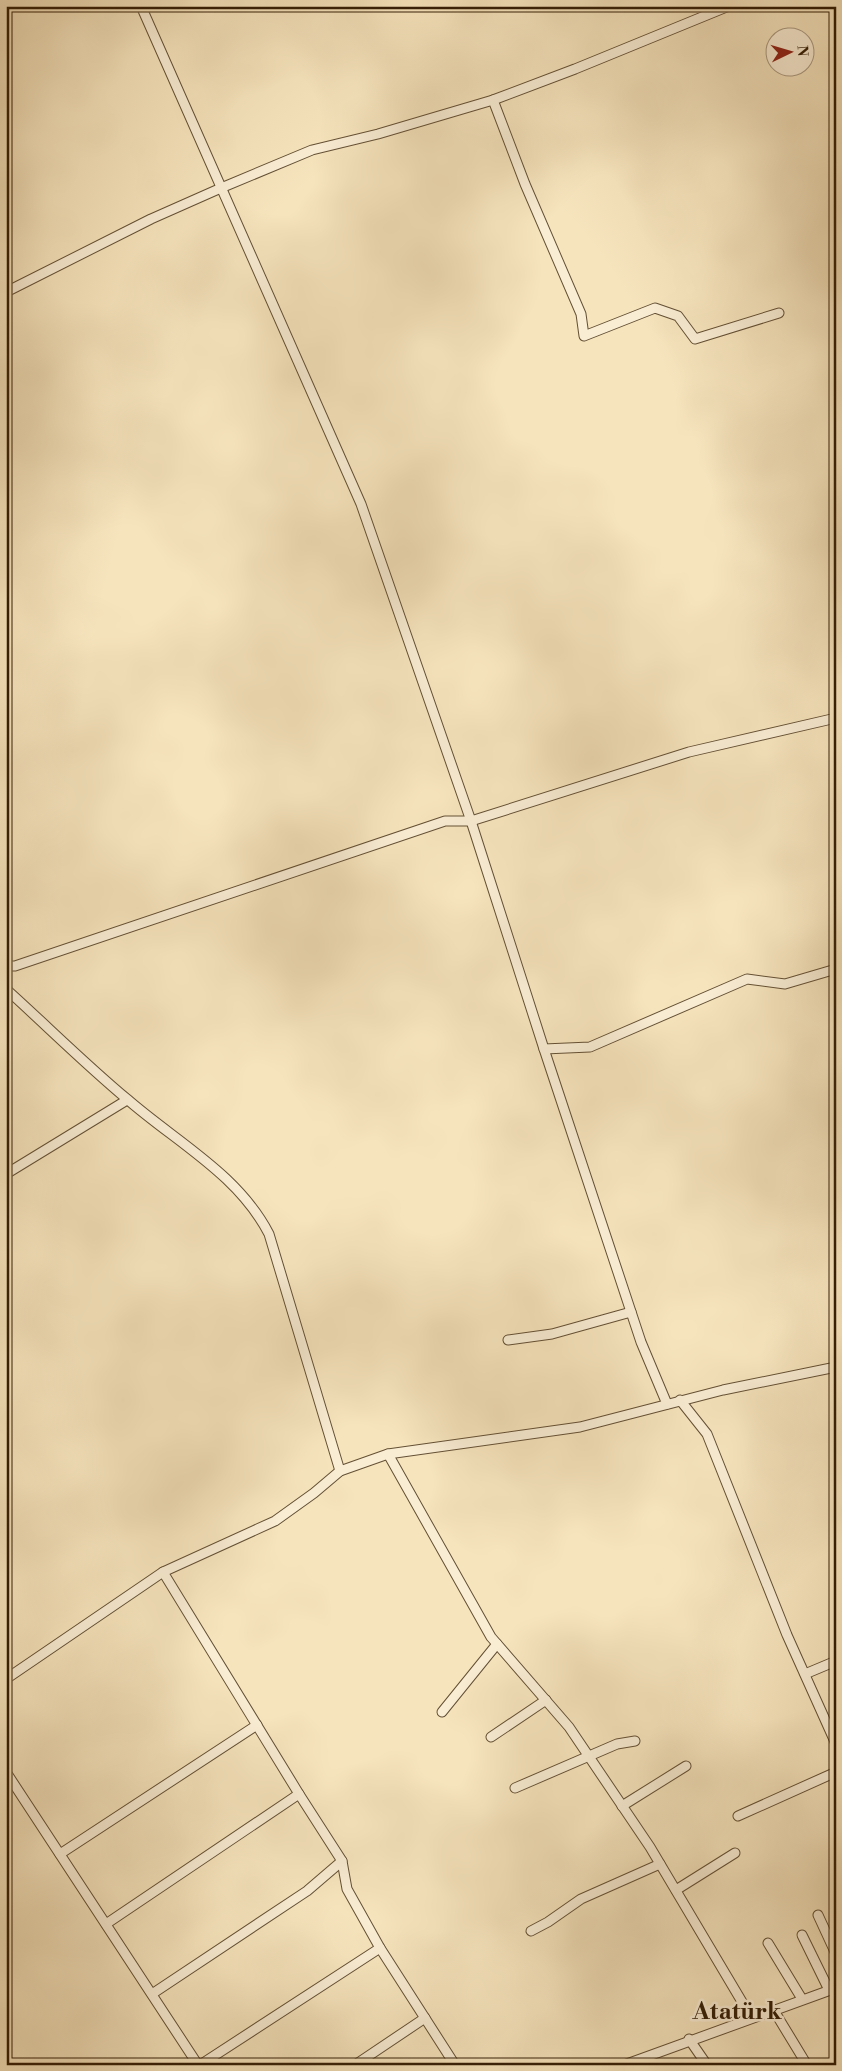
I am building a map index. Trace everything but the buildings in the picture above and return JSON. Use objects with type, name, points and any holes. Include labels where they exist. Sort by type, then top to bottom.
[{"type":"street","points":[[141,6],[263,278],[361,504],[471,821],[544,1050],[641,1342],[667,1404]]},
{"type":"street","points":[[6,292],[152,219],[312,150],[378,134],[493,100],[730,6]]},
{"type":"street","points":[[493,100],[525,184],[581,314],[584,336],[655,308],[678,316],[694,339],[779,313]]},
{"type":"street","points":[[6,966],[15,966],[445,821],[471,821],[689,752],[836,718]]},
{"type":"street","points":[[544,1050],[590,1047],[747,979],[785,984],[836,969]]},
{"type":"street","points":[[6,989],[127,1100],[212,1164],[260,1216],[269,1234],[340,1471]]},
{"type":"street","points":[[6,1174],[127,1100]]},
{"type":"street","points":[[508,1340],[552,1334],[631,1312]]},
{"type":"street","points":[[6,1680],[163,1572],[275,1521],[314,1493],[340,1471],[388,1454],[580,1427],[680,1400],[836,1367]]},
{"type":"street","points":[[680,1400],[707,1434],[804,1674],[836,1744]]},
{"type":"street","points":[[388,1454],[491,1636],[569,1727],[660,1864],[751,2017]]},
{"type":"street","points":[[163,1572],[342,1861],[347,1889],[380,1948],[455,2065]]},
{"type":"street","points":[[442,1712],[497,1644]]},
{"type":"street","points":[[804,1674],[836,1661]]},
{"type":"street","points":[[490,1737],[546,1700]]},
{"type":"street","points":[[60,1854],[257,1725]]},
{"type":"street","points":[[515,1788],[617,1744],[635,1741]]},
{"type":"street","points":[[622,1806],[686,1766]]},
{"type":"street","points":[[6,1772],[199,2065],[380,1948]]},
{"type":"street","points":[[738,1816],[836,1772]]},
{"type":"street","points":[[106,1924],[299,1794]]},
{"type":"street","points":[[676,1890],[735,1853]]},
{"type":"street","points":[[152,1994],[307,1891],[342,1861]]},
{"type":"street","points":[[531,1931],[548,1922],[581,1899],[660,1864]]},
{"type":"street","points":[[818,1915],[836,1954]]},
{"type":"street","points":[[624,2065],[832,1989],[802,1935]]},
{"type":"street","points":[[768,1943],[802,1999]]},
{"type":"street","points":[[773,2009],[807,2065]]},
{"type":"street","points":[[355,2065],[425,2018]]},
{"type":"street","points":[[689,2040],[707,2065]]},
{"type":"district","name":"Atatürk","points":[[737,2012]]}]
